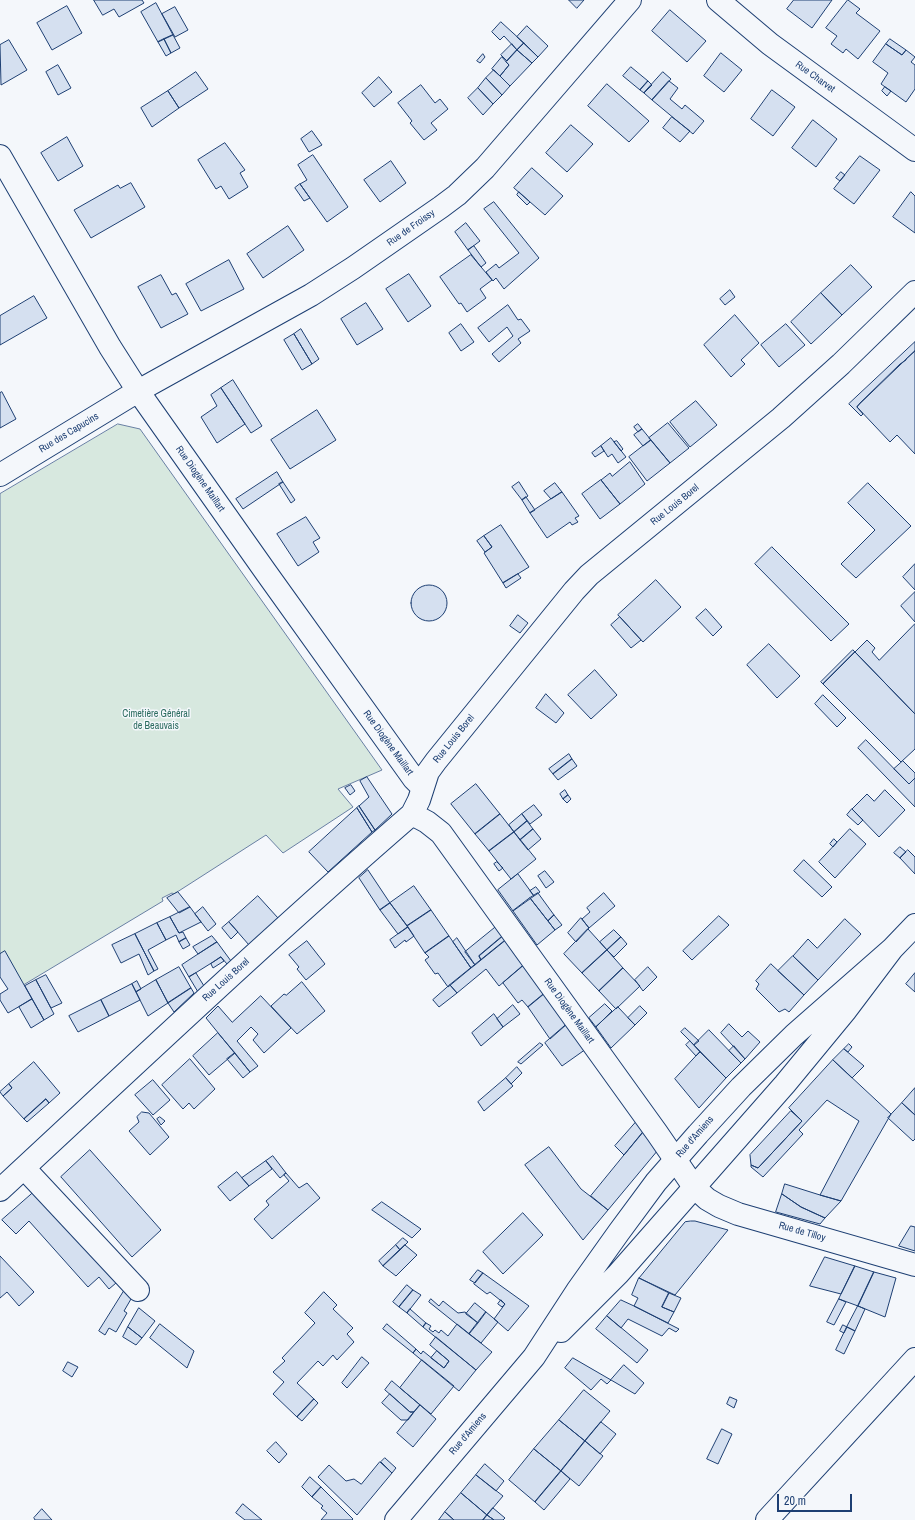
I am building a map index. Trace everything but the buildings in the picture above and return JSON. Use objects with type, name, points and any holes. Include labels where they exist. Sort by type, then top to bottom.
[{"type":"street","name":"Rue de Froissy","points":[[138,391],[311,295],[424,219],[457,194],[485,168],[630,0]]},
{"type":"street","name":"Rue Charvet","points":[[718,0],[770,44],[915,150]]},
{"type":"street","name":"Rue Diogène Maillart","points":[[0,156],[110,347],[138,391],[414,779],[422,787]]},
{"type":"street","name":"Rue Louis Borel","points":[[0,1190],[194,1009],[335,881],[412,814],[419,800],[428,772],[436,761],[581,582],[781,418],[841,364],[915,292]]},
{"type":"street","name":"Rue des Capucins","points":[[0,475],[138,391]]},
{"type":"street","name":"Rue Diogène Maillart","points":[[412,814],[434,828],[447,841],[694,1187]]},
{"type":"street","name":"Rue d'Amiens","points":[[399,1517],[534,1357],[595,1265],[656,1182],[730,1098],[794,1034],[892,949],[915,925]]},
{"type":"street","name":"Rue d'Amiens","points":[[534,1357],[579,1315],[618,1274],[805,1061],[892,949]]},
{"type":"street","points":[[24,1168],[138,1290]]},
{"type":"street","name":"Rue de Tilloy","points":[[694,1187],[707,1198],[738,1214],[915,1265]]},
{"type":"street","points":[[767,1520],[915,1359]]},
{"type":"green space","name":"Cimetière Général de Beauvais","points":[[118,424],[140,429],[382,770],[338,789],[353,807],[283,853],[266,835],[174,894],[172,893],[162,898],[163,901],[20,987],[0,956],[0,494]]}]
